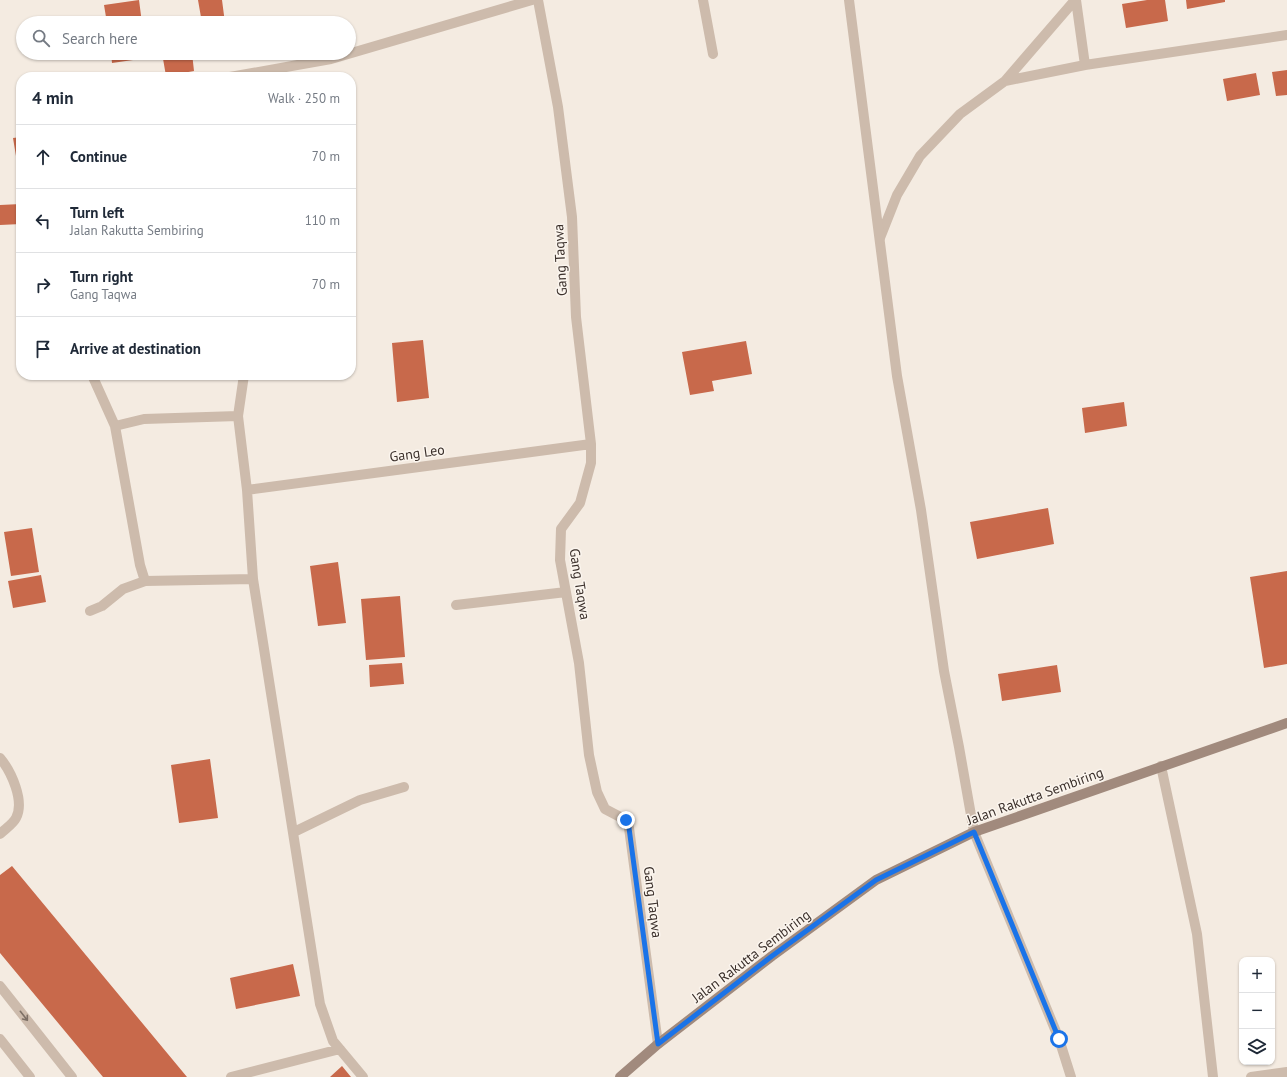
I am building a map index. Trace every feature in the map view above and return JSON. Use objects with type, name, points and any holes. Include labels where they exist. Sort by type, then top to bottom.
[{"type":"main road","name":"Jalan Rakutta Sembiring","points":[[620,1077],[658,1044],[772,956],[876,880],[974,832],[1287,723]]},
{"type":"street","points":[[356,52],[532,0]]},
{"type":"street","name":"Gang Taqwa","points":[[538,0],[558,107],[572,218],[576,317],[591,444],[590,463],[580,503],[561,529],[560,560],[579,663],[589,755],[597,792],[605,809],[626,820],[629,828],[658,1044]]},
{"type":"street","points":[[703,0],[713,54]]},
{"type":"street","points":[[849,0],[897,376],[921,510],[944,671],[974,832],[1059,1039],[1071,1077]]},
{"type":"street","points":[[880,238],[897,195],[920,156],[960,114],[1005,81],[1075,0]]},
{"type":"street","points":[[1075,0],[1085,65]]},
{"type":"street","points":[[1005,81],[1085,65],[1287,35]]},
{"type":"street","points":[[283,72],[327,60]]},
{"type":"street","points":[[94,380],[115,426],[140,565],[145,581]]},
{"type":"street","points":[[243,380],[238,416],[247,490],[253,579],[320,1004],[333,1040],[363,1077]]},
{"type":"street","points":[[115,426],[144,420],[238,416]]},
{"type":"street","name":"Gang Leo","points":[[247,490],[591,444]]},
{"type":"street","points":[[90,611],[102,606],[123,589],[145,581],[253,579]]},
{"type":"street","points":[[456,605],[566,592]]},
{"type":"street","points":[[0,758],[14,779],[18,804],[15,819],[0,834]]},
{"type":"street","points":[[1161,766],[1197,934],[1213,1077]]},
{"type":"street","points":[[294,832],[360,800],[404,787]]},
{"type":"street","points":[[0,986],[72,1077]]},
{"type":"street","points":[[0,1039],[30,1077]]},
{"type":"street","points":[[231,1077],[340,1049]]},
{"type":"street","points":[[1251,1077],[1287,1072]]},
{"type":"building","points":[[139,0],[141,16],[106,16],[104,5]]},
{"type":"building","points":[[198,0],[222,0],[224,16],[201,16]]},
{"type":"building","points":[[1147,0],[1165,0],[1168,21],[1126,28],[1122,4]]},
{"type":"building","points":[[1186,0],[1225,0],[1225,2],[1187,9]]},
{"type":"building","points":[[112,60],[133,60],[112,63]]},
{"type":"building","points":[[163,60],[193,60],[194,71],[165,72]]},
{"type":"building","points":[[1287,70],[1287,95],[1276,96],[1272,72]]},
{"type":"building","points":[[1256,73],[1260,95],[1227,101],[1223,79]]},
{"type":"building","points":[[13,138],[16,138],[16,156]]},
{"type":"building","points":[[16,204],[16,224],[0,225],[0,205]]},
{"type":"building","points":[[423,340],[429,398],[397,402],[392,343]]},
{"type":"building","points":[[746,341],[752,374],[712,381],[714,391],[690,395],[682,352]]},
{"type":"building","points":[[1124,402],[1127,426],[1085,433],[1082,408]]},
{"type":"building","points":[[1048,508],[1054,544],[977,559],[970,522]]},
{"type":"building","points":[[32,528],[39,572],[11,576],[4,532]]},
{"type":"building","points":[[338,562],[346,623],[318,626],[310,566]]},
{"type":"building","points":[[1287,571],[1287,664],[1264,668],[1250,577]]},
{"type":"building","points":[[41,575],[46,602],[13,608],[8,581]]},
{"type":"building","points":[[400,596],[405,657],[366,660],[361,599]]},
{"type":"building","points":[[402,663],[404,684],[370,687],[369,665]]},
{"type":"building","points":[[1057,665],[1061,692],[1002,701],[998,674]]},
{"type":"building","points":[[210,759],[218,818],[179,823],[171,765]]},
{"type":"building","points":[[12,866],[187,1077],[103,1077],[0,953],[0,875]]},
{"type":"building","points":[[293,964],[300,996],[236,1009],[230,978]]},
{"type":"building","points":[[342,1066],[351,1077],[330,1077]]},
{"type":"route","points":[[626,820],[629,828],[658,1044],[772,956],[876,880],[974,832],[1059,1039]]}]
